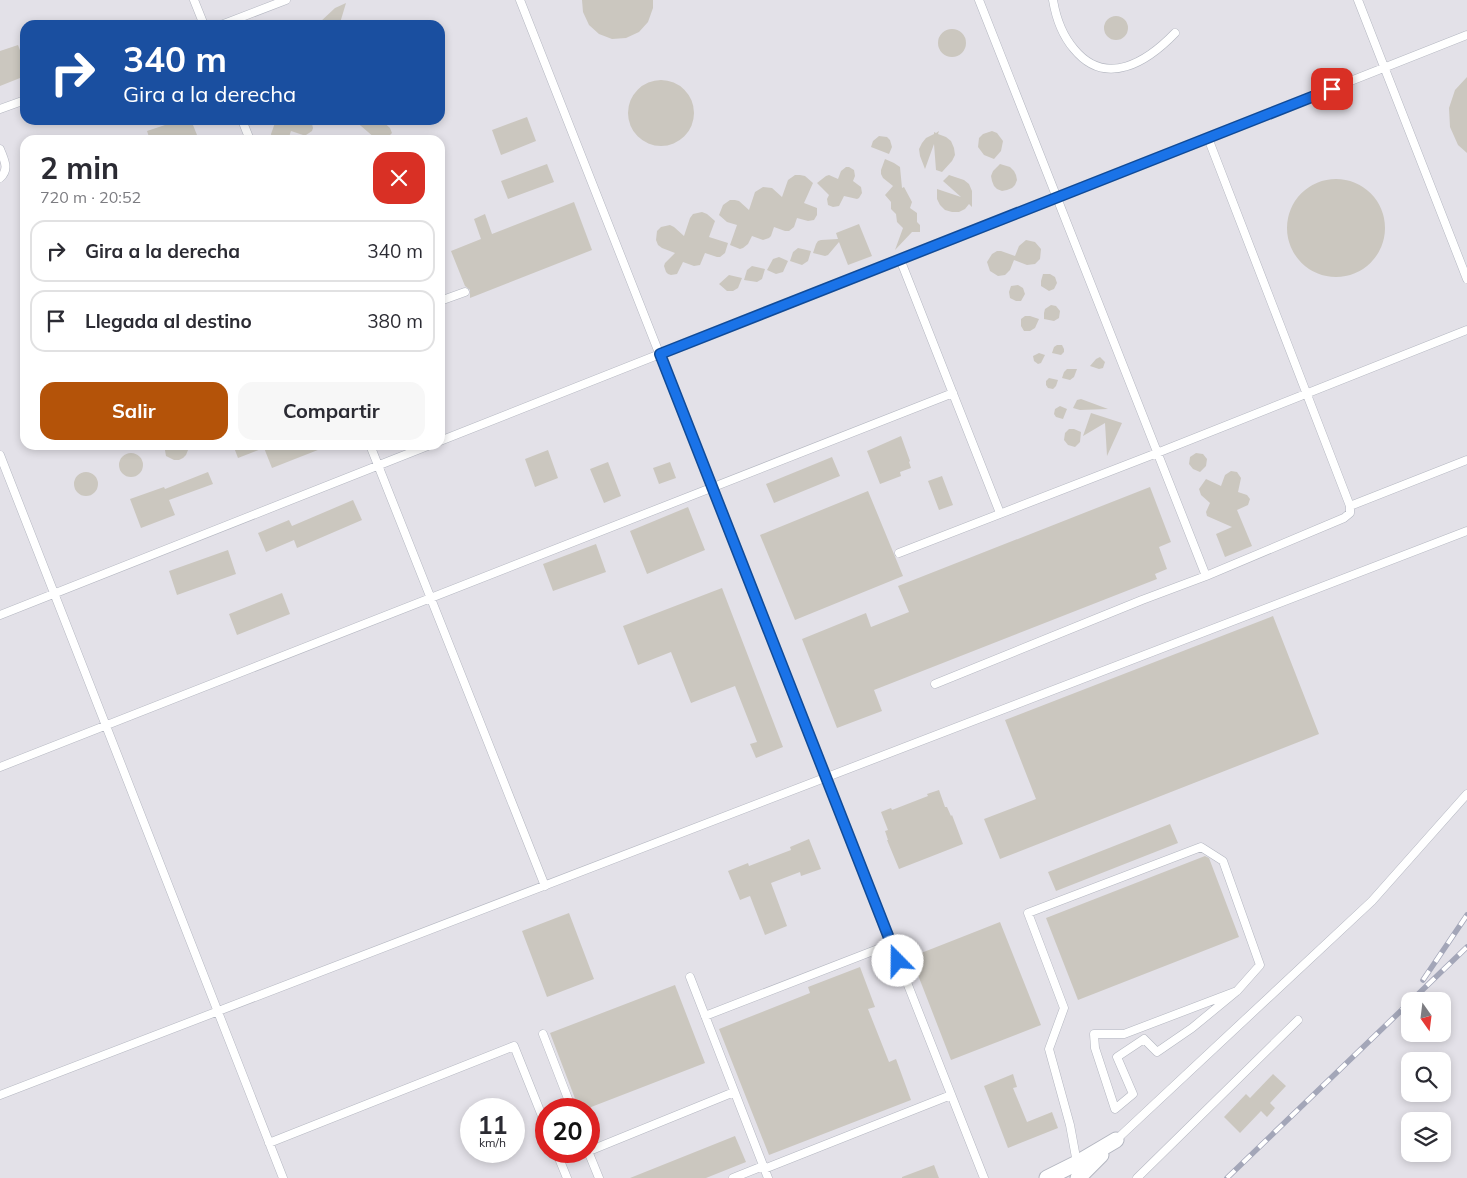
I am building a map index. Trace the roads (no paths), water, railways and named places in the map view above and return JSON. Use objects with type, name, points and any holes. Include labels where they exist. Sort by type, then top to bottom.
[{"type":"street","points":[[1047,1178],[1077,1173],[1116,1140]]},
{"type":"lane","points":[[194,0],[202,20]]},
{"type":"lane","points":[[234,20],[286,0]]},
{"type":"lane","points":[[520,0],[984,1178]]},
{"type":"lane","points":[[979,0],[1206,576]]},
{"type":"lane","points":[[1053,0],[1059,25],[1071,46],[1086,61],[1102,68],[1111,70],[1141,60],[1152,54],[1175,33]]},
{"type":"lane","points":[[1358,0],[1467,279]]},
{"type":"lane","points":[[445,439],[1467,36]]},
{"type":"lane","points":[[0,109],[20,102]]},
{"type":"lane","points":[[935,684],[1134,603],[1206,576],[1344,518],[1350,513],[1350,506],[1208,138]]},
{"type":"lane","points":[[0,149],[6,163],[6,168],[0,178]]},
{"type":"lane","points":[[900,259],[1000,513]]},
{"type":"lane","points":[[445,299],[465,292]]},
{"type":"lane","points":[[899,553],[1467,330]]},
{"type":"lane","points":[[0,767],[953,393]]},
{"type":"lane","points":[[372,450],[545,886]]},
{"type":"lane","points":[[0,615],[417,450]]},
{"type":"lane","points":[[0,455],[283,1178]]},
{"type":"lane","points":[[1350,506],[1467,460]]},
{"type":"lane","points":[[0,1095],[1467,531]]},
{"type":"lane","points":[[1116,1140],[1372,901],[1467,794]]},
{"type":"lane","points":[[1077,1173],[1070,1125],[1049,1049],[1064,1008],[1028,913],[1201,847],[1223,862],[1260,965],[1237,990],[1192,1028],[1157,1052],[1144,1039],[1117,1057],[1134,1094],[1115,1109],[1095,1048],[1094,1034],[1124,1034],[1237,990]]},
{"type":"lane","points":[[705,1016],[891,944]]},
{"type":"lane","points":[[690,977],[768,1178]]},
{"type":"lane","points":[[1137,1178],[1298,1020]]},
{"type":"lane","points":[[543,1034],[568,1098]]},
{"type":"lane","points":[[268,1143],[514,1046],[535,1098]]},
{"type":"lane","points":[[600,1146],[734,1092]]},
{"type":"lane","points":[[733,1178],[764,1168],[951,1095]]},
{"type":"lane","points":[[561,1163],[567,1178]]},
{"type":"lane","points":[[593,1163],[599,1178]]},
{"type":"railway","points":[[1423,980],[1467,915]]},
{"type":"railway","points":[[1420,992],[1467,947]]},
{"type":"railway","points":[[1227,1178],[1401,1011]]}]
